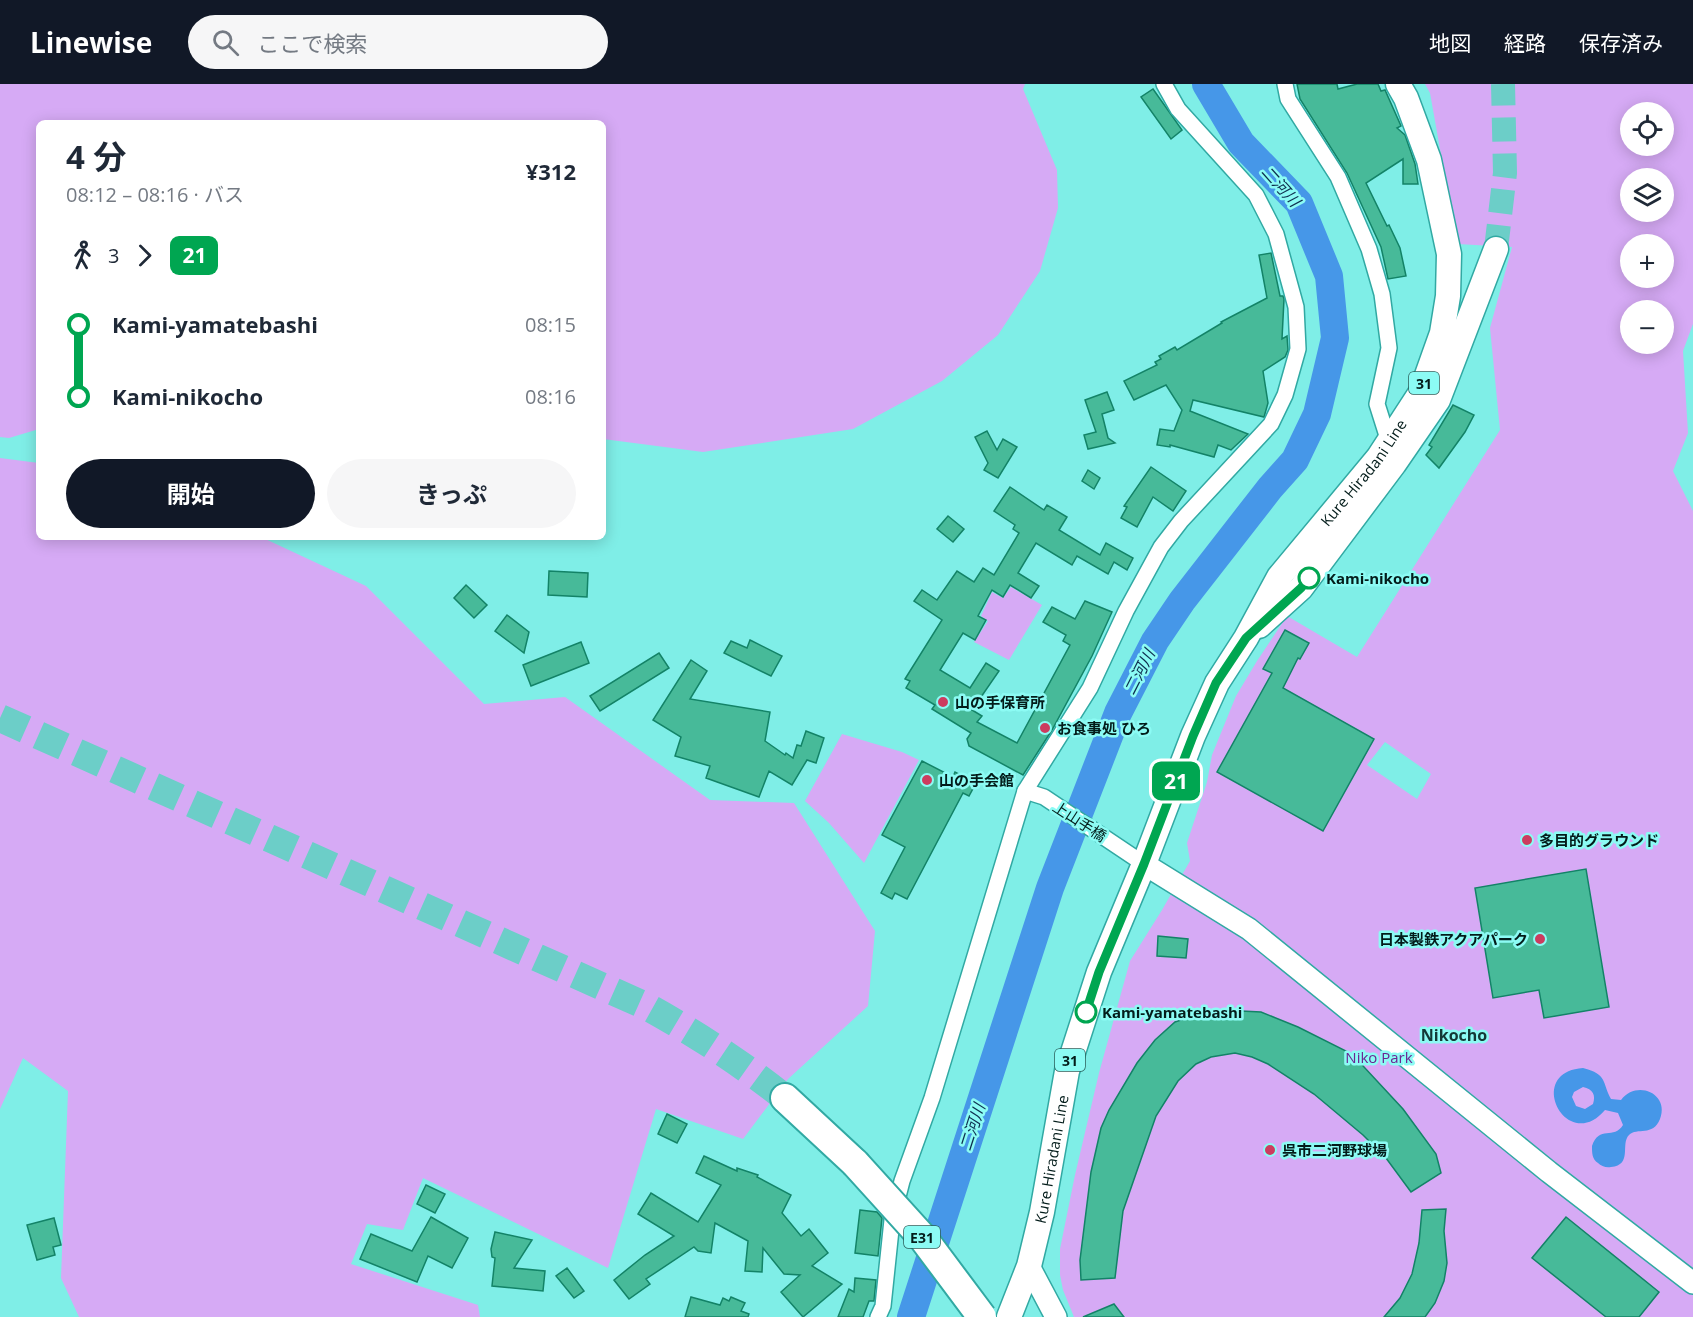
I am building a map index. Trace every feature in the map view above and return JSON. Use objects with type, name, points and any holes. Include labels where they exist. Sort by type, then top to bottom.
[{"type":"highway","name":"E31","points":[[785,1098],[855,1163],[923,1239],[982,1317]]},
{"type":"main road","name":"Kure Hiradani Line","points":[[1009,1317],[1029,1266],[1042,1212],[1067,1071],[1099,972],[1216,683],[1246,638],[1279,577],[1378,459],[1389,442],[1421,392],[1442,333],[1449,285],[1449,254],[1429,160],[1407,98],[1398,84]]},
{"type":"main road","name":"Kure Hiradani Line","points":[[1246,638],[1301,588],[1394,464],[1438,400],[1496,249]]},
{"type":"street","points":[[878,1317],[883,1306],[892,1220],[902,1182],[932,1098],[1025,791],[1090,688],[1125,611],[1161,547],[1181,521],[1271,424],[1285,395],[1298,349],[1296,307],[1276,234],[1256,195],[1178,109],[1164,84]]},
{"type":"street","points":[[1285,84],[1288,99],[1338,177],[1369,249],[1382,294],[1389,348],[1377,404],[1389,442]]},
{"type":"street","name":"上山手橋","points":[[1025,791],[1044,797],[1144,864]]},
{"type":"street","points":[[1144,864],[1249,930],[1540,1165],[1693,1283]]},
{"type":"street","points":[[1029,1266],[1056,1317]]},
{"type":"green space","points":[[0,84],[1025,84],[1023,89],[1057,170],[1058,208],[1040,271],[998,335],[942,381],[853,429],[703,452],[606,439],[606,120],[36,120],[36,430],[9,438],[0,437]]},
{"type":"green space","name":"Niko Park","points":[[1425,84],[1693,84],[1693,324],[1683,351],[1688,433],[1673,471],[1693,511],[1693,1317],[1074,1317],[1063,1290],[1060,1275],[1060,1249],[1099,1073],[1130,961],[1190,861],[1187,843],[1207,782],[1212,755],[1236,696],[1287,616],[1357,657],[1500,430],[1490,328],[1512,247],[1457,244],[1430,93]],"holes":[[[1385,742],[1431,774],[1417,799],[1367,765]]]},
{"type":"green space","points":[[0,458],[36,463],[36,540],[267,540],[366,586],[484,704],[565,697],[710,800],[794,803],[875,931],[868,1006],[788,1079],[743,1139],[656,1109],[608,1268],[423,1178],[403,1230],[367,1224],[351,1264],[478,1305],[480,1317],[79,1317],[61,1278],[68,1091],[23,1058],[0,1109]]},
{"type":"green space","points":[[1011,587],[1042,605],[1009,660],[974,642],[988,621],[981,616],[992,592],[1003,598]]},
{"type":"green space","points":[[842,734],[902,752],[919,760],[864,863],[829,823],[805,801]]},
{"type":"water","points":[[1583,1068],[1597,1073],[1603,1080],[1611,1099],[1621,1100],[1628,1094],[1643,1090],[1656,1096],[1662,1110],[1657,1125],[1649,1130],[1629,1135],[1625,1144],[1624,1158],[1618,1165],[1607,1167],[1599,1164],[1593,1158],[1592,1146],[1599,1136],[1615,1132],[1623,1125],[1618,1113],[1605,1110],[1591,1121],[1577,1123],[1566,1118],[1558,1107],[1554,1095],[1556,1083],[1565,1073]],"holes":[[[1583,1087],[1593,1093],[1594,1098],[1593,1104],[1585,1109],[1576,1106],[1572,1097],[1574,1092]]]},
{"type":"building","points":[[1297,84],[1337,84],[1338,89],[1357,84],[1378,84],[1381,91],[1385,90],[1401,126],[1397,128],[1405,135],[1415,164],[1418,184],[1403,184],[1403,159],[1366,183],[1400,248],[1406,276],[1388,279],[1381,247],[1347,173],[1300,99]]},
{"type":"building","points":[[1153,89],[1182,130],[1171,139],[1141,97]]},
{"type":"building","points":[[1271,253],[1280,296],[1284,299],[1282,339],[1287,336],[1288,350],[1285,357],[1263,371],[1268,403],[1264,417],[1193,400],[1190,411],[1248,434],[1231,450],[1218,445],[1214,457],[1170,445],[1170,447],[1157,445],[1160,429],[1174,431],[1182,410],[1166,385],[1134,400],[1124,381],[1157,365],[1155,362],[1161,359],[1159,356],[1175,347],[1177,350],[1221,322],[1267,298],[1259,255]]},
{"type":"building","points":[[1107,392],[1114,410],[1102,414],[1108,438],[1115,443],[1088,449],[1084,435],[1096,432],[1085,400]]},
{"type":"building","points":[[1453,405],[1474,415],[1465,432],[1439,468],[1426,455],[1432,447],[1429,445]]},
{"type":"building","points":[[987,431],[997,450],[1003,439],[1017,447],[998,478],[984,470],[988,463],[975,437]]},
{"type":"building","points":[[1151,467],[1186,491],[1173,511],[1153,497],[1137,527],[1121,518],[1127,507],[1124,506]]},
{"type":"building","points":[[1088,470],[1100,478],[1094,489],[1082,481]]},
{"type":"building","points":[[1010,487],[1044,510],[1047,505],[1067,517],[1059,530],[1100,555],[1106,543],[1133,558],[1127,570],[1114,562],[1108,574],[1077,556],[1072,565],[1036,543],[1018,573],[1039,586],[1031,598],[1010,585],[1003,597],[992,590],[978,616],[986,620],[975,640],[963,633],[940,670],[970,688],[986,663],[999,671],[972,710],[982,716],[977,722],[1017,743],[1070,645],[1063,641],[1066,635],[1043,622],[1052,607],[1075,619],[1085,601],[1112,612],[1092,656],[1052,730],[1023,775],[969,746],[967,739],[971,733],[932,709],[935,705],[906,688],[910,681],[905,679],[942,620],[914,601],[922,590],[937,600],[957,571],[974,582],[983,568],[994,575],[1019,533],[1013,529],[1015,525],[994,511]]},
{"type":"building","points":[[948,516],[964,529],[953,542],[937,529]]},
{"type":"building","points":[[549,571],[588,573],[587,597],[548,595]]},
{"type":"building","points":[[466,585],[487,605],[474,618],[454,598]]},
{"type":"building","points":[[507,615],[529,632],[524,653],[495,631]]},
{"type":"building","points":[[1285,630],[1309,643],[1300,659],[1298,658],[1283,688],[1374,739],[1323,831],[1217,772],[1272,673],[1263,669]]},
{"type":"building","points":[[750,640],[782,656],[771,676],[724,653],[731,641],[747,648]]},
{"type":"building","points":[[581,642],[589,663],[531,686],[523,665]]},
{"type":"building","points":[[659,653],[669,668],[600,711],[590,696]]},
{"type":"building","points":[[691,660],[707,671],[690,699],[770,712],[765,741],[793,758],[797,745],[801,746],[806,731],[824,738],[816,763],[807,760],[792,785],[769,771],[759,797],[706,778],[710,766],[675,756],[681,737],[653,720]]},
{"type":"building","points":[[922,761],[953,777],[955,772],[976,783],[969,796],[963,793],[907,899],[895,893],[892,899],[881,893],[905,847],[882,835]]},
{"type":"building","name":"日本製鉄アクアパーク","points":[[1586,869],[1609,1007],[1544,1018],[1539,990],[1493,998],[1475,888]]},
{"type":"building","points":[[1158,936],[1188,939],[1186,958],[1157,956]]},
{"type":"building","points":[[1221,1010],[1261,1012],[1298,1027],[1352,1054],[1403,1109],[1436,1154],[1441,1173],[1411,1192],[1386,1158],[1363,1135],[1314,1094],[1268,1064],[1252,1057],[1235,1053],[1211,1057],[1196,1064],[1178,1081],[1156,1116],[1123,1211],[1115,1278],[1081,1280],[1080,1260],[1091,1172],[1101,1128],[1109,1110],[1137,1063],[1155,1040],[1175,1022],[1205,1012]]},
{"type":"building","points":[[667,1114],[687,1124],[677,1143],[658,1134]]},
{"type":"building","points":[[704,1156],[737,1171],[737,1168],[758,1175],[757,1177],[791,1195],[782,1213],[801,1236],[809,1229],[828,1253],[812,1266],[842,1284],[803,1317],[781,1292],[800,1275],[784,1274],[763,1248],[762,1272],[745,1271],[748,1241],[715,1223],[711,1253],[698,1251],[694,1247],[646,1279],[650,1284],[629,1299],[614,1280],[645,1255],[674,1236],[638,1214],[651,1193],[698,1222],[721,1185],[696,1173]]},
{"type":"building","points":[[426,1185],[445,1194],[435,1213],[417,1204]]},
{"type":"building","points":[[1446,1209],[1444,1231],[1447,1263],[1444,1281],[1435,1303],[1425,1317],[1384,1317],[1400,1298],[1412,1274],[1419,1243],[1422,1210]]},
{"type":"building","points":[[860,1210],[877,1212],[882,1218],[878,1256],[855,1253]]},
{"type":"building","points":[[431,1217],[468,1238],[452,1268],[428,1256],[417,1282],[360,1259],[371,1234],[412,1251]]},
{"type":"building","points":[[1566,1217],[1659,1292],[1639,1317],[1606,1317],[1532,1258]]},
{"type":"building","points":[[54,1218],[61,1245],[53,1247],[55,1255],[37,1260],[27,1225]]},
{"type":"building","points":[[495,1232],[532,1240],[514,1268],[545,1271],[543,1291],[492,1286],[495,1258],[492,1257],[491,1249]]},
{"type":"building","points":[[567,1268],[584,1291],[574,1298],[556,1276]]},
{"type":"building","points":[[855,1278],[876,1280],[874,1301],[869,1301],[863,1317],[838,1317],[849,1289],[854,1292]]},
{"type":"building","points":[[691,1297],[720,1305],[723,1298],[729,1301],[731,1297],[745,1303],[741,1311],[749,1314],[748,1317],[685,1317]]},
{"type":"building","points":[[1114,1304],[1124,1317],[1083,1317]]},
{"type":"waterway","name":"二河川","points":[[911,1317],[1050,888],[1118,713],[1155,641],[1182,601],[1270,488],[1295,460],[1317,414],[1335,338],[1329,276],[1299,203],[1241,143],[1206,84]]},
{"type":"tunnel","points":[[1496,249],[1505,173],[1503,84]]},
{"type":"tunnel","points":[[0,718],[646,1006],[717,1049],[785,1098]]},
{"type":"bus line","name":"21","points":[[1086,1012],[1099,972],[1216,683],[1246,638],[1309,578]]},
{"type":"place","name":"Kami-nikocho","points":[[1309,578]]},
{"type":"place","name":"山の手保育所","points":[[943,702]]},
{"type":"place","name":"お食事処 ひろ","points":[[1045,728]]},
{"type":"place","name":"山の手会館","points":[[927,780]]},
{"type":"place","name":"多目的グラウンド","points":[[1527,840]]},
{"type":"place","name":"日本製鉄アクアパーク","points":[[1540,939]]},
{"type":"place","name":"Kami-yamatebashi","points":[[1086,1012]]},
{"type":"place","name":"呉市二河野球場","points":[[1270,1150]]},
{"type":"district","name":"Nikocho","points":[[1454,1035]]}]
